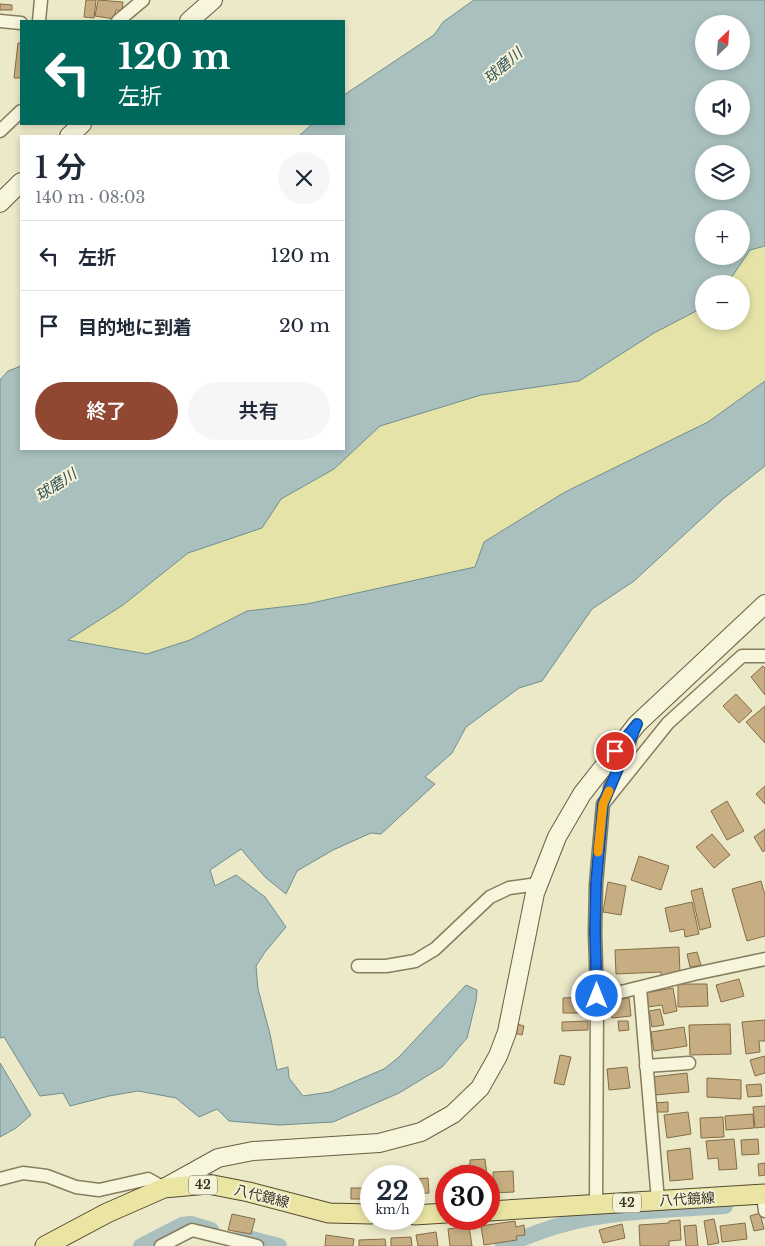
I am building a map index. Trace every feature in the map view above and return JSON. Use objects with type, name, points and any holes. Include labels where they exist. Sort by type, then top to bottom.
[{"type":"main road","name":"八代鏡線","points":[[45,1246],[106,1213],[164,1188],[208,1184],[249,1192],[329,1213],[360,1214]]},
{"type":"main road","name":"八代鏡線","points":[[500,1210],[658,1201],[764,1200]]},
{"type":"street","points":[[39,20],[41,0]]},
{"type":"street","points":[[119,20],[142,0]]},
{"type":"street","points":[[190,20],[213,0]]},
{"type":"street","points":[[0,22],[20,23]]},
{"type":"street","points":[[0,132],[20,113]]},
{"type":"street","points":[[70,135],[81,125]]},
{"type":"street","points":[[0,203],[20,183]]},
{"type":"street","points":[[0,1179],[24,1173],[47,1176],[76,1187],[98,1190],[148,1179],[164,1188],[218,1158],[253,1151],[379,1143],[421,1132],[452,1114],[480,1088],[498,1056],[507,1032],[538,884],[557,837],[582,794],[637,724],[765,604]]},
{"type":"street","points":[[603,804],[668,723],[742,656],[765,656]]},
{"type":"street","points":[[596,1204],[596,884],[603,804],[637,724]]},
{"type":"street","points":[[358,966],[386,966],[416,961],[435,949],[490,896],[509,888],[538,884]]},
{"type":"street","points":[[597,996],[609,995],[765,959]]},
{"type":"street","points":[[640,988],[658,1201]]},
{"type":"street","points":[[646,1066],[689,1063]]},
{"type":"street","points":[[161,1246],[192,1230],[257,1246]]},
{"type":"sand","points":[[765,246],[765,381],[708,422],[565,492],[485,542],[475,567],[307,604],[247,611],[190,640],[147,654],[67,640],[123,605],[188,553],[262,528],[281,499],[334,469],[380,426],[481,395],[579,381],[654,333],[695,312],[695,330],[750,330],[750,275],[733,275],[740,265],[750,265],[750,250]]},
{"type":"water","name":"球磨川","points":[[474,0],[765,0],[765,246],[750,250],[750,210],[695,210],[695,265],[740,265],[733,275],[695,275],[695,312],[654,333],[579,381],[481,395],[380,426],[334,469],[281,499],[262,528],[188,553],[123,605],[68,640],[147,654],[190,640],[247,611],[307,604],[475,567],[484,542],[565,492],[708,422],[765,381],[765,466],[723,499],[634,581],[592,609],[542,681],[519,688],[466,727],[452,753],[425,777],[435,784],[381,834],[371,833],[333,850],[297,871],[286,894],[265,877],[241,849],[210,870],[215,886],[236,875],[265,897],[286,927],[256,966],[258,989],[277,1070],[288,1067],[289,1078],[303,1096],[330,1092],[384,1069],[399,1057],[466,985],[477,990],[467,1038],[442,1067],[399,1093],[333,1122],[279,1125],[229,1121],[217,1109],[199,1117],[176,1098],[138,1091],[70,1106],[63,1093],[40,1096],[4,1037],[0,1038],[0,380],[8,371],[20,366],[20,450],[345,450],[345,135],[300,135],[311,125],[345,125],[345,94],[434,35],[443,22]]},
{"type":"water","points":[[0,1063],[31,1115],[16,1128],[0,1137]]},
{"type":"building","points":[[86,0],[96,0],[94,18],[84,17]]},
{"type":"building","points":[[98,0],[123,2],[122,11],[116,10],[114,19],[95,16]]},
{"type":"building","points":[[0,4],[12,5],[12,10],[0,10]]},
{"type":"building","points":[[18,43],[20,43],[20,78],[14,78]]},
{"type":"building","points":[[763,666],[765,668],[765,695],[751,677]]},
{"type":"building","points":[[736,694],[752,711],[739,723],[723,706]]},
{"type":"building","points":[[765,706],[765,743],[746,722]]},
{"type":"building","points":[[765,786],[765,804],[756,794]]},
{"type":"building","points":[[727,801],[744,831],[727,840],[711,811]]},
{"type":"building","points":[[765,829],[765,850],[763,852],[754,837]]},
{"type":"building","points":[[712,834],[730,855],[714,868],[696,847]]},
{"type":"building","points":[[639,856],[669,866],[661,890],[631,880]]},
{"type":"building","points":[[761,881],[765,895],[765,936],[747,941],[732,889]]},
{"type":"building","points":[[608,882],[626,886],[621,915],[603,912]]},
{"type":"building","points":[[702,888],[711,927],[700,930],[691,891]]},
{"type":"building","points":[[692,902],[699,934],[685,937],[684,929],[670,932],[665,908]]},
{"type":"building","points":[[679,947],[680,975],[661,976],[661,972],[616,974],[615,950]]},
{"type":"building","points":[[697,952],[701,965],[690,967],[687,954]]},
{"type":"building","points":[[739,979],[744,996],[721,1002],[716,985]]},
{"type":"building","points":[[678,984],[707,984],[708,1006],[678,1007]]},
{"type":"building","points":[[673,988],[677,1011],[664,1014],[662,1005],[648,1007],[645,993]]},
{"type":"building","points":[[589,997],[589,1013],[563,1013],[563,998]]},
{"type":"building","points":[[629,998],[631,1016],[612,1018],[609,1001]]},
{"type":"building","points":[[660,1009],[664,1025],[652,1027],[649,1011]]},
{"type":"building","points":[[765,1020],[765,1041],[759,1041],[760,1052],[746,1054],[742,1022]]},
{"type":"building","points":[[588,1021],[588,1030],[562,1031],[562,1022]]},
{"type":"building","points":[[618,1021],[628,1021],[629,1030],[619,1031]]},
{"type":"building","points":[[517,1024],[524,1026],[522,1035],[514,1033]]},
{"type":"building","points":[[730,1024],[731,1054],[690,1055],[689,1025]]},
{"type":"building","points":[[684,1027],[687,1046],[654,1051],[651,1032]]},
{"type":"building","points":[[560,1055],[571,1057],[564,1085],[554,1083]]},
{"type":"building","points":[[765,1056],[765,1073],[755,1076],[750,1060]]},
{"type":"building","points":[[627,1067],[630,1088],[609,1090],[607,1069]]},
{"type":"building","points":[[687,1073],[689,1092],[654,1095],[652,1077]]},
{"type":"building","points":[[707,1078],[741,1080],[741,1099],[707,1097]]},
{"type":"building","points":[[761,1084],[762,1096],[748,1097],[746,1085]]},
{"type":"building","points":[[668,1102],[668,1112],[653,1112],[653,1103]]},
{"type":"building","points":[[765,1106],[765,1127],[755,1128],[753,1107]]},
{"type":"building","points":[[688,1112],[691,1134],[667,1138],[664,1115]]},
{"type":"building","points":[[753,1114],[754,1128],[726,1130],[725,1116]]},
{"type":"building","points":[[723,1117],[724,1137],[701,1138],[700,1118]]},
{"type":"building","points":[[734,1139],[737,1169],[719,1170],[718,1158],[708,1159],[706,1141]]},
{"type":"building","points":[[758,1139],[759,1154],[742,1155],[741,1140]]},
{"type":"building","points":[[690,1148],[693,1179],[670,1181],[667,1151]]},
{"type":"building","points":[[485,1159],[486,1165],[470,1165],[470,1160]]},
{"type":"building","points":[[765,1163],[765,1175],[759,1176],[758,1164]]},
{"type":"building","points":[[513,1171],[514,1192],[500,1193],[500,1172]]},
{"type":"building","points":[[425,1178],[428,1178],[429,1193],[425,1193]]},
{"type":"building","points":[[351,1188],[360,1188],[360,1199],[351,1199]]},
{"type":"building","points":[[760,1213],[764,1229],[754,1231],[750,1216]]},
{"type":"building","points":[[232,1214],[255,1219],[251,1234],[228,1230]]},
{"type":"building","points":[[714,1219],[719,1243],[708,1245],[704,1221]]},
{"type":"building","points":[[680,1220],[681,1240],[669,1241],[669,1246],[640,1246],[639,1225],[669,1223],[669,1221]]},
{"type":"building","points":[[515,1221],[516,1227],[524,1225],[525,1235],[516,1236],[517,1240],[484,1245],[482,1230],[500,1230],[500,1223]]},
{"type":"building","points":[[745,1223],[747,1239],[722,1242],[720,1226]]},
{"type":"building","points":[[622,1224],[625,1238],[603,1243],[599,1230]]},
{"type":"building","points":[[696,1225],[698,1246],[686,1246],[684,1226]]},
{"type":"building","points":[[448,1230],[470,1230],[472,1246],[450,1246]]},
{"type":"building","points":[[436,1232],[438,1246],[418,1246],[416,1235]]},
{"type":"building","points":[[326,1235],[354,1239],[353,1246],[325,1246]]},
{"type":"building","points":[[411,1237],[412,1246],[391,1246],[391,1238]]},
{"type":"building","points":[[385,1239],[386,1246],[359,1246],[359,1240]]},
{"type":"waterway","points":[[503,1246],[554,1227],[601,1216],[643,1211],[725,1206]]},
{"type":"waterway","points":[[141,1246],[182,1225],[191,1224],[211,1230]]},
{"type":"waterway","points":[[240,1236],[279,1246]]},
{"type":"slow traffic","points":[[598,852],[603,804],[609,791]]},
{"type":"route","points":[[597,996],[596,884],[603,804],[637,724],[615,751]]}]
